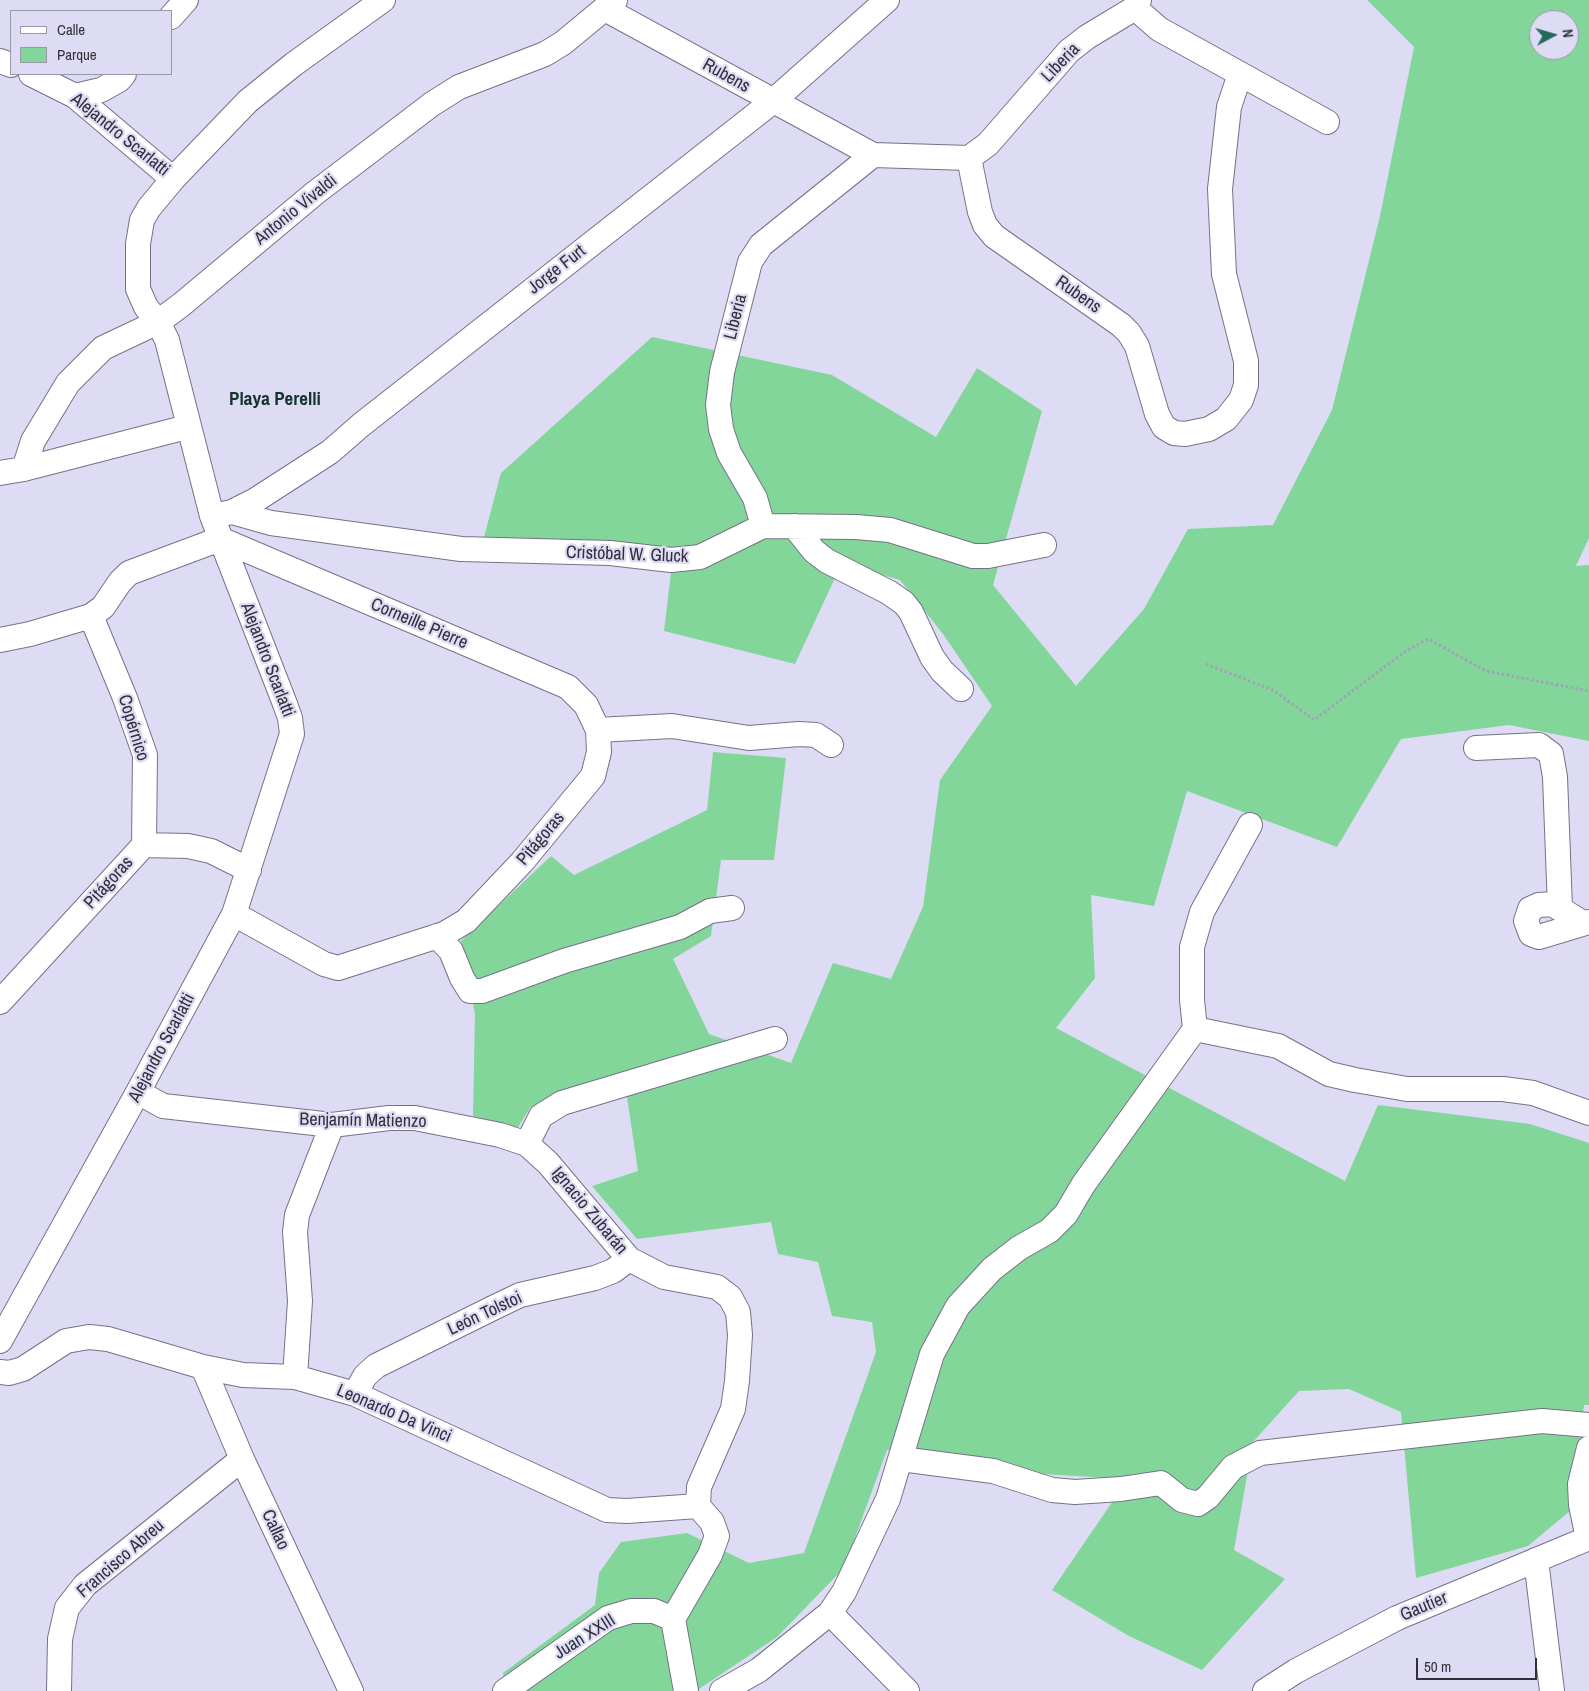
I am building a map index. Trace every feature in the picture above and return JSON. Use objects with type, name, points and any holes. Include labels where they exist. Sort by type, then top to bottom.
[{"type":"street","points":[[172,16],[186,0]]},
{"type":"street","points":[[174,179],[248,101],[294,64],[383,0]]},
{"type":"street","name":"Jorge Furt","points":[[222,514],[277,487],[330,452],[360,426],[772,102],[887,0]]},
{"type":"street","name":"Rubens","points":[[610,4],[772,102],[873,155],[970,158],[980,212],[994,236],[1129,333],[1137,346],[1157,414],[1164,427],[1174,432],[1185,434],[1209,429],[1226,419],[1241,400],[1246,384],[1246,361],[1224,274],[1220,189],[1229,107],[1240,74]]},
{"type":"street","name":"Antonio Vivaldi","points":[[24,469],[33,440],[68,383],[103,348],[158,322],[315,193],[432,104],[459,87],[545,54],[563,43],[610,4]]},
{"type":"street","points":[[1137,4],[1159,29],[1327,122]]},
{"type":"street","name":"Liberia","points":[[970,158],[988,144],[1069,51],[1137,4]]},
{"type":"street","name":"Alejandro Scarlatti","points":[[1,1336],[138,1092],[234,914],[292,734],[290,718],[285,704],[220,540],[222,514],[187,427],[167,340],[138,289],[138,244],[142,220],[149,208],[174,179],[75,96],[33,75]]},
{"type":"street","points":[[75,96],[101,90],[119,80],[123,75]]},
{"type":"street","name":"Liberia","points":[[763,526],[755,498],[729,453],[721,429],[718,405],[722,372],[750,262],[761,245],[873,155]]},
{"type":"street","points":[[0,473],[24,469],[187,427]]},
{"type":"street","name":"Cristóbal W. Gluck","points":[[222,514],[271,523],[461,549],[610,553],[671,560],[700,557],[763,526],[856,527],[890,530],[973,556],[988,556],[1044,545]]},
{"type":"street","points":[[794,526],[814,551],[827,561],[888,592],[904,603],[911,612],[932,657],[942,671],[961,689]]},
{"type":"street","points":[[0,640],[30,634],[91,616],[103,607],[120,582],[129,573],[220,540]]},
{"type":"street","name":"Corneille Pierre","points":[[220,540],[568,687],[586,705],[598,730]]},
{"type":"street","name":"Copérnico","points":[[91,616],[125,698],[145,756],[144,845]]},
{"type":"street","points":[[598,730],[672,726],[749,738],[798,734],[816,735],[832,745]]},
{"type":"street","name":"Pitágoras","points":[[234,914],[324,964],[338,968],[437,936],[466,920],[522,862],[593,776],[599,752],[598,730]]},
{"type":"street","points":[[1476,748],[1540,745],[1551,754],[1555,777],[1560,908]]},
{"type":"street","points":[[722,1691],[759,1670],[830,1613],[844,1592],[888,1499],[932,1354],[958,1306],[992,1269],[1019,1248],[1049,1231],[1066,1214],[1083,1184],[1195,1029],[1192,1000],[1192,947],[1202,912],[1250,825]]},
{"type":"street","name":"Pitágoras","points":[[0,1002],[144,845],[188,846],[211,851],[249,870]]},
{"type":"street","points":[[1545,904],[1552,904],[1586,922],[1539,937],[1531,934],[1526,921],[1530,909],[1545,904]]},
{"type":"street","points":[[437,936],[450,951],[470,991],[482,991],[564,961],[680,927],[710,911],[732,908]]},
{"type":"street","points":[[1195,1029],[1278,1046],[1329,1074],[1355,1080],[1407,1089],[1503,1089],[1533,1093],[1589,1113]]},
{"type":"street","points":[[527,1144],[541,1116],[557,1105],[775,1039]]},
{"type":"street","name":"Benjamín Matienzo","points":[[138,1092],[163,1106],[332,1125],[389,1118],[415,1118],[500,1135]]},
{"type":"street","points":[[295,1377],[300,1301],[295,1232],[297,1215],[332,1125]]},
{"type":"street","name":"Ignacio Zubarán","points":[[500,1135],[527,1144],[548,1163],[629,1259],[664,1277],[716,1287],[730,1297],[738,1312],[740,1335],[737,1381],[732,1408],[699,1487],[698,1506]]},
{"type":"street","name":"León Tolstoi","points":[[355,1394],[365,1376],[376,1366],[493,1308],[520,1296],[596,1278],[613,1271],[629,1259]]},
{"type":"street","name":"Leonardo Da Vinci","points":[[0,1372],[9,1373],[23,1369],[66,1341],[89,1337],[108,1339],[203,1367],[243,1375],[295,1377],[355,1394],[607,1510],[626,1512],[698,1506]]},
{"type":"street","name":"Callao","points":[[203,1367],[242,1459],[351,1691]]},
{"type":"street","points":[[901,1459],[993,1471],[1052,1490],[1075,1492],[1112,1490],[1161,1483],[1182,1500],[1198,1504],[1208,1498],[1233,1467],[1260,1453],[1542,1421],[1589,1425]]},
{"type":"street","points":[[1588,1538],[1581,1505],[1580,1484],[1589,1448]]},
{"type":"street","name":"Francisco Abreu","points":[[59,1691],[60,1639],[67,1608],[85,1585],[242,1459]]},
{"type":"street","points":[[686,1691],[673,1619],[710,1555],[717,1536],[712,1522],[698,1506]]},
{"type":"street","name":"Gautier","points":[[1265,1691],[1296,1671],[1397,1618],[1588,1538]]},
{"type":"street","points":[[1536,1560],[1552,1691]]},
{"type":"street","name":"Juan XXIII","points":[[504,1691],[608,1618],[631,1611],[654,1611],[673,1619]]},
{"type":"street","points":[[830,1613],[907,1691]]},
{"type":"path","points":[[1206,664],[1273,690],[1314,720],[1403,653],[1428,639],[1486,671],[1589,691]]},
{"type":"green space","points":[[1367,0],[1589,0],[1589,538],[1576,566],[1589,565],[1589,741],[1509,725],[1401,739],[1337,847],[1187,791],[1154,906],[1091,895],[1095,978],[1056,1028],[1345,1181],[1378,1105],[1530,1124],[1589,1143],[1589,1405],[1584,1405],[1571,1510],[1528,1546],[1416,1578],[1401,1412],[1349,1389],[1299,1391],[1253,1442],[1234,1550],[1285,1579],[1202,1670],[1129,1636],[1052,1590],[1128,1479],[1042,1474],[931,1454],[887,1450],[844,1568],[777,1637],[696,1691],[505,1691],[503,1673],[595,1605],[599,1573],[621,1542],[687,1533],[749,1563],[804,1553],[876,1352],[872,1322],[832,1316],[818,1262],[778,1254],[771,1222],[637,1239],[592,1186],[638,1171],[624,1077],[530,1108],[517,1129],[473,1116],[475,1014],[461,941],[551,856],[574,875],[707,810],[713,752],[786,758],[774,860],[721,860],[711,936],[673,959],[709,1034],[791,1063],[833,963],[891,979],[923,907],[940,780],[992,706],[943,634],[900,580],[842,563],[795,664],[664,631],[674,548],[484,537],[501,473],[652,337],[832,375],[936,437],[977,368],[1042,411],[993,585],[1076,686],[1144,609],[1188,529],[1273,525],[1332,410],[1380,216],[1414,47]]},
{"type":"district","name":"Playa Perelli","points":[[275,400]]}]
